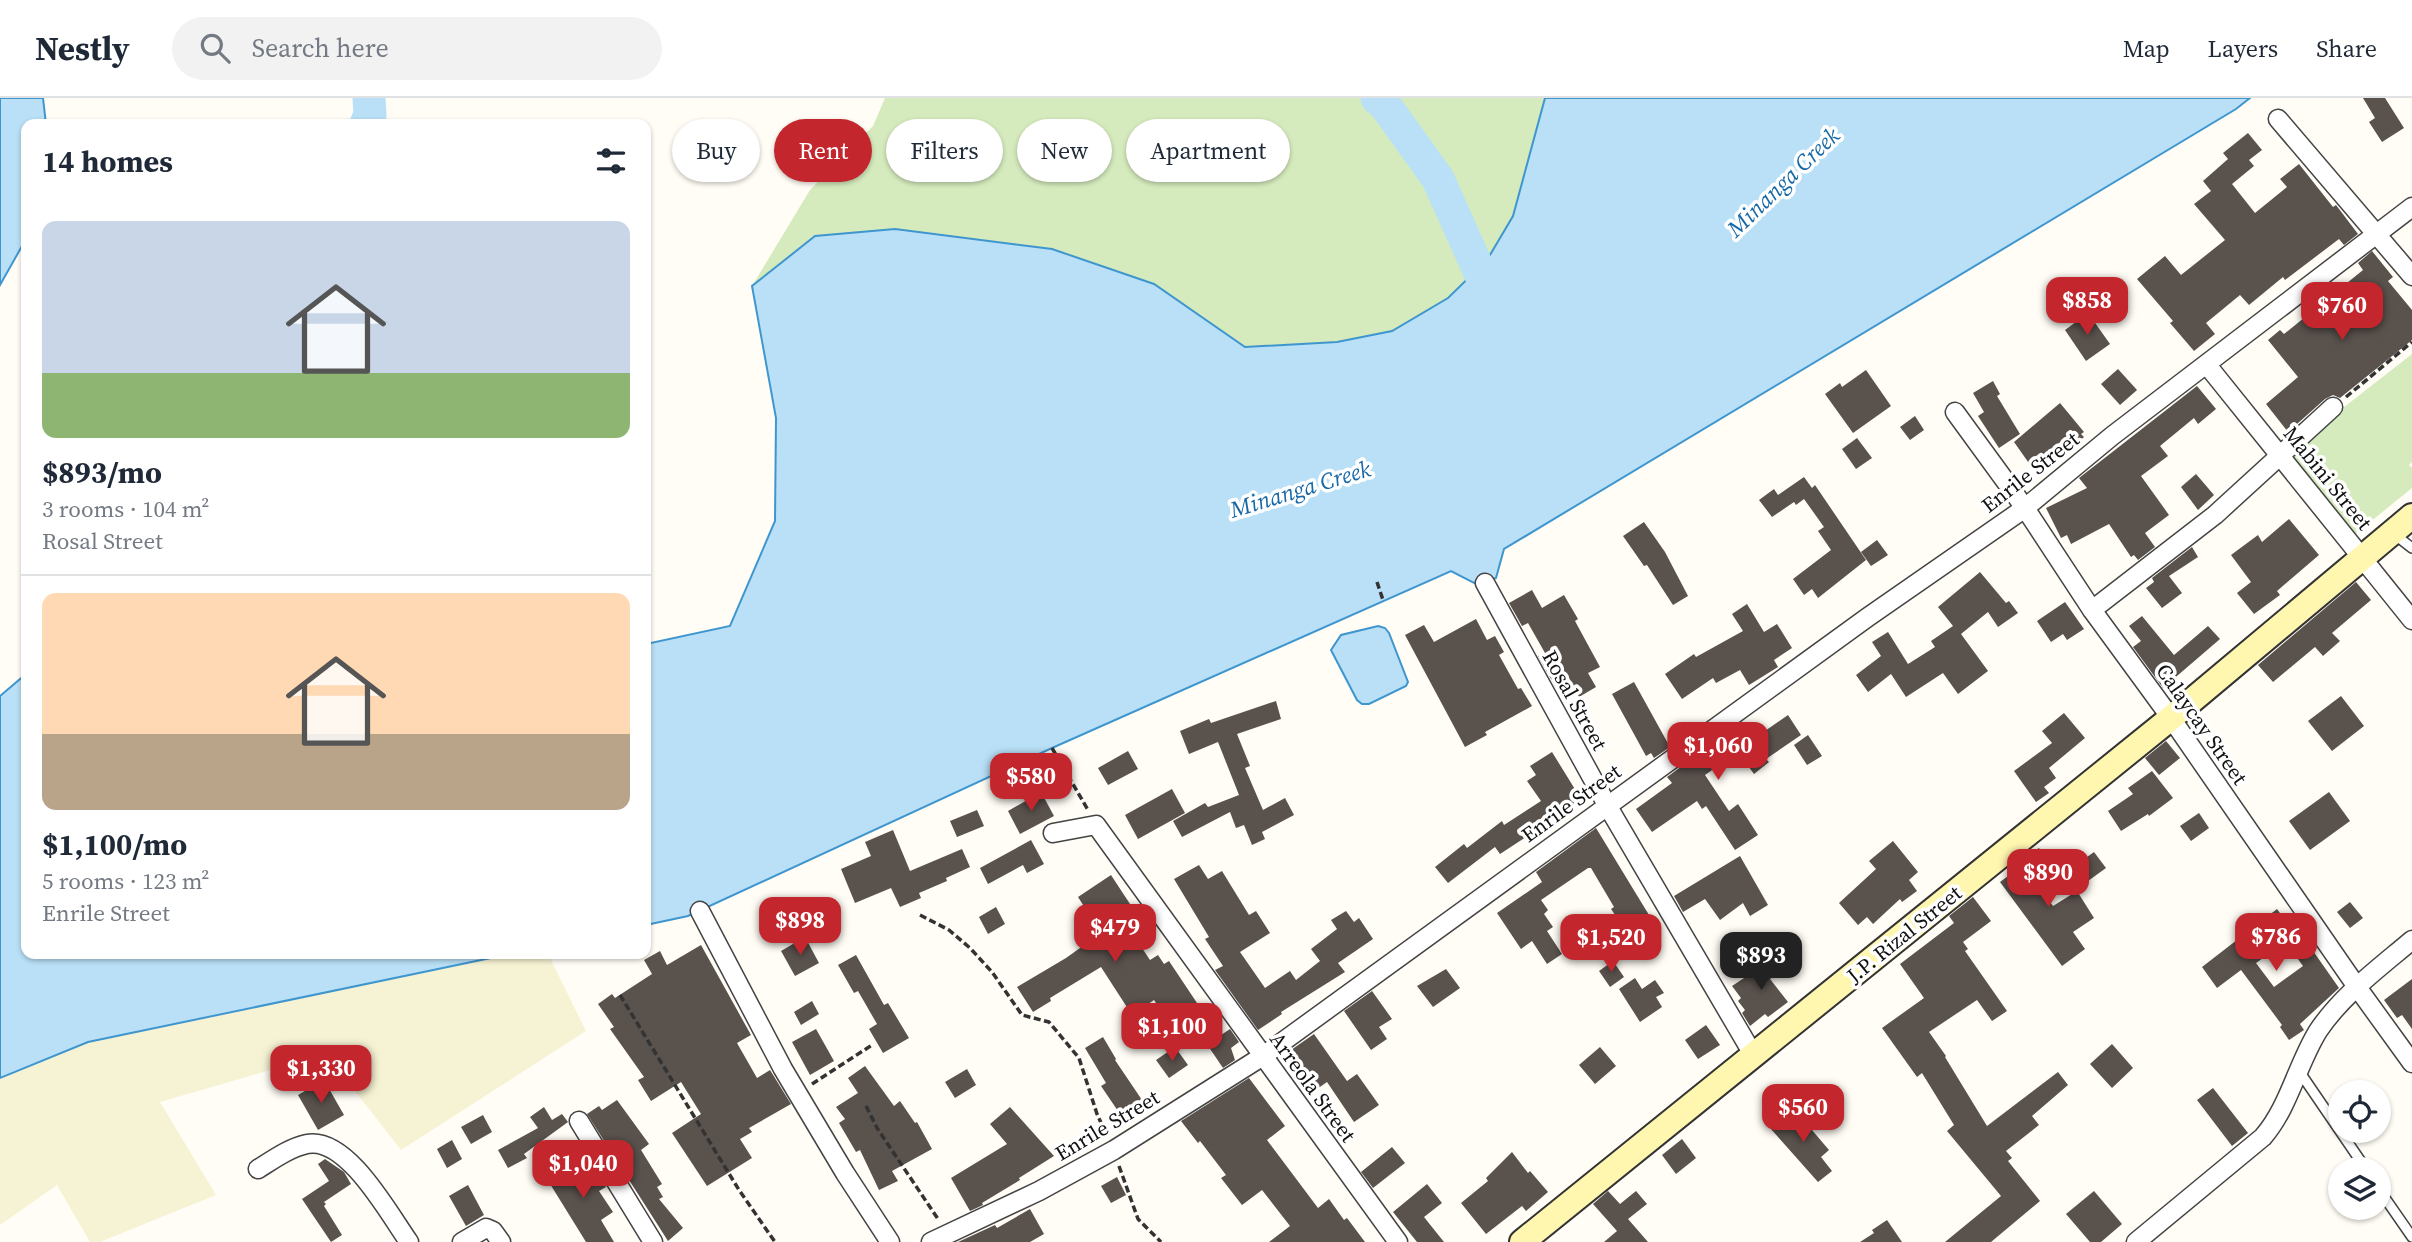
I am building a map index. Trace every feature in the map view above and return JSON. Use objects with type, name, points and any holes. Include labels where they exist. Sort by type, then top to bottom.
[{"type":"street","points":[[2278,119],[2412,276]]},
{"type":"street","name":"Enrile Street","points":[[931,1242],[1040,1191],[1114,1150],[1263,1056],[1868,617],[2025,508],[2112,436],[2412,208]]},
{"type":"street","name":"Mabini Street","points":[[2207,365],[2412,620]]},
{"type":"street","points":[[2092,610],[2215,515],[2333,407]]},
{"type":"street","name":"Calaycay Street","points":[[1955,412],[2025,508],[2092,610],[2171,718],[2412,1063]]},
{"type":"street","name":"J.P. Rizal Street","points":[[1521,1242],[2171,718],[2412,516]]},
{"type":"street","name":"Rosal Street","points":[[1485,583],[1607,805],[1754,1056]]},
{"type":"street","points":[[1053,833],[1096,825]]},
{"type":"street","name":"Arreola Street","points":[[1096,825],[1398,1242]]},
{"type":"street","points":[[700,911],[797,1093],[890,1242]]},
{"type":"street","points":[[2136,1242],[2263,1137],[2276,1122],[2317,1033],[2331,1014],[2357,987],[2412,940]]},
{"type":"street","points":[[579,1121],[653,1242]]},
{"type":"street","points":[[258,1169],[288,1150],[309,1143],[326,1145],[352,1164],[409,1242]]},
{"type":"street","points":[[462,1242],[486,1228],[494,1231],[501,1242]]},
{"type":"lane","points":[[2392,532],[2412,548]]},
{"type":"lane","points":[[2299,1071],[2358,1157]]},
{"type":"lane","points":[[2391,1207],[2412,1237]]},
{"type":"path","points":[[2333,407],[2412,342]]},
{"type":"path","points":[[1377,582],[1382,600]]},
{"type":"path","points":[[1052,748],[1096,825]]},
{"type":"path","points":[[920,915],[950,930],[992,972],[1022,1014],[1049,1022],[1079,1058],[1097,1114],[1114,1150],[1138,1219],[1161,1242]]},
{"type":"path","points":[[620,995],[739,1190],[775,1242]]},
{"type":"path","points":[[797,1093],[872,1045]]},
{"type":"path","points":[[866,1106],[883,1137],[948,1234]]},
{"type":"shaded area","points":[[486,959],[550,959],[586,1031],[401,1150],[326,1054],[160,1102],[216,1195],[100,1242],[90,1242],[57,1185],[0,1225],[0,1078],[88,1042]]},
{"type":"green space","points":[[885,98],[1545,98],[1513,216],[1487,260],[1448,298],[1392,331],[1337,342],[1245,347],[1154,284],[1052,249],[895,229],[752,286],[810,190],[818,182],[872,182],[873,126]]},
{"type":"green space","points":[[2412,354],[2412,462],[2409,465],[2412,468],[2412,488],[2354,535],[2287,460],[2288,451]]},
{"type":"water","points":[[0,98],[43,98],[45,119],[21,119],[21,248],[0,285]]},
{"type":"water","name":"Minanga Creek","points":[[1545,98],[2250,98],[2236,109],[1504,549],[1496,578],[1478,585],[1451,571],[1052,748],[688,916],[651,924],[651,643],[730,626],[775,521],[776,418],[752,286],[815,236],[895,229],[1052,249],[1154,284],[1245,347],[1337,342],[1392,331],[1448,298],[1487,260],[1513,216]]},
{"type":"water","points":[[1378,626],[1389,633],[1408,682],[1406,686],[1369,704],[1362,704],[1357,700],[1331,650],[1341,635]]},
{"type":"water","points":[[21,678],[21,959],[486,959],[88,1042],[0,1078],[0,696]]},
{"type":"building","points":[[2363,98],[2385,98],[2404,128],[2382,142],[2369,122],[2375,118]]},
{"type":"building","points":[[2248,133],[2262,150],[2249,160],[2254,166],[2232,184],[2255,213],[2287,187],[2280,179],[2299,164],[2358,234],[2344,245],[2339,239],[2285,280],[2283,277],[2249,305],[2240,295],[2206,323],[2215,334],[2194,351],[2170,323],[2173,321],[2137,279],[2165,256],[2181,275],[2225,240],[2194,204],[2211,191],[2203,181],[2228,159],[2223,153]]},
{"type":"building","points":[[2372,251],[2393,277],[2388,281],[2412,310],[2412,340],[2340,398],[2333,395],[2325,399],[2288,432],[2266,404],[2298,377],[2268,340],[2280,330],[2284,334],[2363,270],[2358,263]]},
{"type":"building","points":[[2088,313],[2110,344],[2086,361],[2065,330]]},
{"type":"building","points":[[2118,369],[2137,390],[2120,405],[2101,384]]},
{"type":"building","points":[[1866,370],[1891,406],[1853,433],[1825,394],[1840,383],[1842,387]]},
{"type":"building","points":[[1993,381],[2000,394],[1997,396],[2020,434],[1999,448],[1978,416],[1984,412],[1973,393]]},
{"type":"building","points":[[2197,386],[2216,409],[2198,424],[2194,418],[2160,446],[2168,456],[2141,476],[2169,515],[2145,533],[2155,547],[2138,560],[2134,555],[2131,557],[2109,524],[2071,544],[2067,535],[2061,538],[2046,508],[2087,488],[2079,478]]},
{"type":"building","points":[[2060,403],[2084,432],[2081,434],[2084,437],[2071,449],[2064,439],[2031,466],[2014,442]]},
{"type":"building","points":[[1915,416],[1924,430],[1910,440],[1900,427]]},
{"type":"building","points":[[1857,438],[1872,458],[1856,469],[1842,449]]},
{"type":"building","points":[[2196,474],[2214,495],[2198,510],[2181,487]]},
{"type":"building","points":[[1804,477],[1812,488],[1815,485],[1866,560],[1818,598],[1812,589],[1804,595],[1793,579],[1831,550],[1818,531],[1824,527],[1804,499],[1796,505],[1794,502],[1772,517],[1759,500],[1774,489],[1778,495]]},
{"type":"building","points":[[2289,519],[2319,555],[2277,591],[2280,595],[2254,614],[2237,593],[2251,582],[2231,555],[2258,535],[2262,542]]},
{"type":"building","points":[[1644,522],[1665,552],[1688,596],[1673,605],[1647,565],[1644,566],[1623,536]]},
{"type":"building","points":[[1877,540],[1888,555],[1871,566],[1861,552]]},
{"type":"building","points":[[2192,547],[2198,557],[2169,576],[2182,593],[2162,608],[2146,588],[2154,582],[2152,578]]},
{"type":"building","points":[[1980,572],[2018,613],[1998,627],[1988,612],[1961,634],[1988,671],[1958,694],[1943,673],[1906,697],[1891,674],[1868,692],[1856,675],[1881,656],[1872,642],[1888,632],[1908,664],[1935,647],[1931,641],[1953,626],[1938,607]]},
{"type":"building","points":[[2356,582],[2371,600],[2332,633],[2340,641],[2323,656],[2315,647],[2273,682],[2258,665]]},
{"type":"building","points":[[1532,590],[1542,608],[1564,595],[1600,667],[1588,673],[1596,687],[1579,697],[1569,678],[1555,686],[1538,656],[1545,653],[1528,623],[1522,626],[1509,603]]},
{"type":"building","points":[[2065,602],[2084,629],[2067,640],[2063,634],[2051,642],[2037,621]]},
{"type":"building","points":[[1747,604],[1764,632],[1777,624],[1792,648],[1774,660],[1778,667],[1749,685],[1740,670],[1716,683],[1713,678],[1682,699],[1665,674],[1694,654],[1696,657],[1743,631],[1732,614]]},
{"type":"building","points":[[2142,616],[2174,655],[2208,626],[2220,639],[2163,688],[2133,647],[2141,641],[2129,626]]},
{"type":"building","points":[[1476,619],[1487,640],[1495,636],[1504,652],[1499,655],[1518,689],[1521,688],[1532,706],[1485,732],[1487,735],[1465,747],[1405,635],[1424,625],[1434,642]]},
{"type":"building","points":[[1634,682],[1670,747],[1654,758],[1651,753],[1646,756],[1612,694]]},
{"type":"building","points":[[2341,696],[2364,726],[2332,751],[2308,721]]},
{"type":"building","points":[[1276,701],[1281,719],[1237,734],[1250,766],[1245,768],[1263,810],[1285,798],[1294,815],[1262,832],[1265,839],[1252,845],[1244,825],[1236,828],[1230,812],[1182,837],[1173,821],[1205,803],[1208,807],[1239,795],[1218,742],[1189,754],[1180,731],[1209,719],[1211,723]]},
{"type":"building","points":[[2064,713],[2085,738],[2049,768],[2056,778],[2044,787],[2049,793],[2036,802],[2014,771],[2052,743],[2042,731]]},
{"type":"building","points":[[1788,715],[1801,735],[1766,759],[1769,762],[1754,774],[1738,752],[1705,775],[1729,811],[1738,804],[1758,835],[1735,850],[1706,806],[1702,809],[1697,801],[1652,832],[1636,809],[1672,783],[1667,777],[1742,726],[1752,740]]},
{"type":"building","points":[[1808,735],[1822,756],[1807,765],[1794,745]]},
{"type":"building","points":[[2166,741],[2180,758],[2159,775],[2145,758]]},
{"type":"building","points":[[1128,751],[1138,769],[1108,785],[1098,768]]},
{"type":"building","points":[[1552,752],[1581,799],[1565,809],[1562,805],[1534,823],[1538,829],[1500,854],[1495,847],[1448,883],[1435,867],[1464,844],[1467,848],[1502,821],[1504,825],[1541,801],[1527,781],[1536,775],[1530,766]]},
{"type":"building","points":[[2152,771],[2173,798],[2149,816],[2148,814],[2121,831],[2108,811],[2133,794],[2128,788]]},
{"type":"building","points":[[1172,789],[1185,813],[1138,839],[1125,815]]},
{"type":"building","points":[[1041,792],[1054,816],[1020,834],[1008,811]]},
{"type":"building","points":[[2329,792],[2350,821],[2310,850],[2289,821]]},
{"type":"building","points":[[977,810],[984,826],[957,837],[950,821]]},
{"type":"building","points":[[2199,813],[2209,828],[2191,841],[2180,826]]},
{"type":"building","points":[[1596,828],[1649,915],[1626,931],[1611,909],[1614,907],[1591,868],[1588,868],[1541,900],[1548,910],[1544,914],[1553,927],[1547,931],[1562,954],[1547,964],[1532,941],[1521,949],[1497,913],[1542,882],[1536,872]]},
{"type":"building","points":[[893,830],[910,871],[962,849],[970,867],[919,893],[921,898],[900,907],[891,888],[855,903],[841,869],[871,856],[865,842]]},
{"type":"building","points":[[1031,840],[1044,864],[1027,873],[1023,865],[988,884],[980,868]]},
{"type":"building","points":[[1893,841],[1918,872],[1909,880],[1917,891],[1902,902],[1900,899],[1873,924],[1867,917],[1858,925],[1839,903],[1876,869],[1869,861]]},
{"type":"building","points":[[2039,848],[2052,867],[2034,879],[2053,906],[2077,891],[2094,918],[2073,932],[2085,949],[2062,966],[2000,882],[2027,862],[2024,857]]},
{"type":"building","points":[[2094,852],[2106,868],[2088,881],[2076,865]]},
{"type":"building","points":[[1740,856],[1768,905],[1750,916],[1743,903],[1720,920],[1705,899],[1683,912],[1674,896]]},
{"type":"building","points":[[1199,865],[1208,879],[1222,871],[1249,915],[1256,911],[1270,933],[1240,952],[1265,988],[1290,971],[1296,980],[1320,961],[1311,949],[1337,929],[1331,920],[1346,911],[1354,922],[1359,918],[1373,939],[1338,963],[1345,972],[1281,1012],[1282,1014],[1258,1030],[1215,970],[1223,966],[1205,939],[1209,937],[1174,879]]},
{"type":"building","points":[[1111,875],[1130,904],[1118,912],[1150,960],[1158,955],[1164,964],[1169,961],[1201,1009],[1173,1028],[1154,1000],[1132,1015],[1101,967],[1050,998],[1051,1001],[1033,1012],[1017,987],[1066,958],[1101,933],[1078,897]]},
{"type":"building","points":[[1973,897],[1991,921],[1963,942],[1968,949],[1965,951],[2007,1011],[1992,1021],[1977,1000],[1929,1032],[1987,1126],[2058,1072],[2068,1085],[2032,1116],[2039,1125],[2006,1151],[2012,1158],[2008,1161],[2040,1201],[1991,1242],[1945,1242],[2001,1196],[1947,1131],[1954,1125],[1922,1073],[1917,1077],[1882,1028],[1924,998],[1900,964],[1954,923],[1949,916]]},
{"type":"building","points":[[2350,902],[2363,918],[2350,928],[2337,912]]},
{"type":"building","points":[[996,907],[1005,924],[988,934],[979,917]]},
{"type":"building","points":[[2277,909],[2296,935],[2256,963],[2274,987],[2303,966],[2290,948],[2304,938],[2339,988],[2300,1024],[2304,1030],[2289,1040],[2280,1027],[2282,1025],[2241,970],[2217,988],[2202,967]]},
{"type":"building","points":[[805,937],[819,963],[795,976],[781,951]]},
{"type":"building","points":[[701,945],[751,1035],[737,1043],[757,1078],[770,1070],[791,1104],[749,1128],[752,1132],[740,1139],[752,1158],[707,1186],[672,1133],[701,1114],[681,1082],[651,1101],[638,1080],[644,1077],[610,1029],[614,1027],[598,1004],[612,994],[615,998],[652,974],[644,960],[651,959],[651,956],[660,951],[667,965]]},
{"type":"building","points":[[856,955],[884,1005],[888,1003],[909,1038],[883,1053],[869,1029],[877,1024],[858,991],[854,993],[838,965]]},
{"type":"building","points":[[1779,955],[1787,968],[1770,979],[1788,1002],[1768,1017],[1765,1014],[1750,1026],[1742,1013],[1745,1010],[1738,1001],[1741,998],[1732,986]]},
{"type":"building","points":[[1613,961],[1624,977],[1610,987],[1599,971]]},
{"type":"building","points":[[1446,969],[1460,988],[1433,1007],[1417,986]]},
{"type":"building","points":[[1635,978],[1642,989],[1655,980],[1664,993],[1656,997],[1662,1007],[1640,1022],[1619,989]]},
{"type":"building","points":[[2412,979],[2412,1029],[2402,1015],[2397,1018],[2384,1000]]},
{"type":"building","points":[[1372,991],[1392,1019],[1379,1027],[1387,1039],[1371,1050],[1344,1011]]},
{"type":"building","points":[[812,1001],[819,1014],[801,1025],[794,1012]]},
{"type":"building","points":[[1208,1024],[1218,1037],[1230,1029],[1239,1042],[1231,1048],[1235,1060],[1223,1068],[1198,1031]]},
{"type":"building","points":[[1706,1025],[1720,1045],[1698,1059],[1685,1040]]},
{"type":"building","points":[[816,1029],[834,1061],[810,1075],[792,1042]]},
{"type":"building","points":[[1314,1034],[1347,1081],[1357,1074],[1379,1105],[1354,1122],[1327,1082],[1317,1089],[1291,1050]]},
{"type":"building","points":[[1103,1037],[1142,1100],[1120,1114],[1101,1086],[1106,1083],[1085,1048]]},
{"type":"building","points":[[2112,1044],[2133,1068],[2112,1088],[2090,1064]]},
{"type":"building","points":[[1175,1047],[1188,1065],[1169,1078],[1156,1060]]},
{"type":"building","points":[[1600,1047],[1616,1066],[1595,1084],[1579,1065]]},
{"type":"building","points":[[865,1066],[894,1106],[900,1101],[915,1123],[917,1122],[932,1149],[892,1171],[898,1181],[879,1190],[860,1150],[856,1152],[839,1123],[845,1119],[836,1107],[858,1093],[848,1078]]},
{"type":"building","points":[[967,1069],[976,1085],[955,1098],[945,1082]]},
{"type":"building","points":[[1249,1078],[1285,1126],[1267,1140],[1318,1208],[1329,1199],[1365,1242],[1269,1242],[1290,1226],[1262,1190],[1242,1205],[1221,1178],[1226,1175],[1181,1121]]},
{"type":"building","points":[[324,1080],[344,1115],[318,1130],[298,1095]]},
{"type":"building","points":[[2213,1088],[2248,1133],[2232,1146],[2197,1100]]},
{"type":"building","points":[[617,1100],[649,1144],[641,1150],[662,1184],[657,1187],[663,1197],[659,1199],[683,1228],[668,1241],[587,1114],[599,1106],[602,1110]]},
{"type":"building","points":[[544,1107],[552,1120],[562,1114],[568,1122],[524,1154],[527,1158],[508,1168],[498,1150],[538,1128],[530,1117]]},
{"type":"building","points":[[1010,1107],[1054,1156],[982,1203],[983,1205],[970,1211],[951,1178],[1007,1144],[990,1124]]},
{"type":"building","points":[[1794,1109],[1829,1150],[1821,1157],[1832,1171],[1818,1182],[1771,1129]]},
{"type":"building","points":[[483,1115],[492,1132],[471,1144],[461,1127]]},
{"type":"building","points":[[1682,1139],[1696,1158],[1676,1174],[1662,1155]]},
{"type":"building","points":[[452,1140],[462,1159],[447,1168],[437,1149]]},
{"type":"building","points":[[1392,1147],[1405,1163],[1373,1188],[1361,1172]]},
{"type":"building","points":[[1512,1152],[1528,1173],[1530,1171],[1548,1192],[1526,1211],[1522,1206],[1486,1234],[1461,1203],[1488,1181],[1486,1178]]},
{"type":"building","points":[[325,1159],[344,1172],[351,1184],[324,1202],[342,1235],[331,1242],[302,1199],[329,1181],[318,1164]]},
{"type":"building","points":[[578,1159],[582,1166],[590,1160],[606,1187],[599,1191],[613,1212],[601,1220],[614,1242],[586,1242],[547,1179]]},
{"type":"building","points":[[1117,1177],[1126,1195],[1111,1203],[1101,1186]]},
{"type":"building","points":[[1427,1184],[1442,1203],[1424,1217],[1444,1242],[1417,1242],[1393,1212]]},
{"type":"building","points":[[468,1185],[484,1215],[466,1226],[449,1196]]},
{"type":"building","points":[[1608,1191],[1620,1204],[1636,1191],[1647,1204],[1628,1219],[1648,1242],[1604,1242],[1617,1231],[1593,1204]]},
{"type":"building","points":[[2094,1191],[2122,1224],[2101,1242],[2090,1242],[2066,1214]]},
{"type":"building","points":[[1030,1209],[1044,1234],[1030,1242],[958,1242],[995,1225],[997,1228]]},
{"type":"building","points":[[1887,1220],[1902,1242],[1860,1242],[1874,1233],[1872,1230]]},
{"type":"waterway","points":[[368,119],[369,98]]},
{"type":"waterway","points":[[1377,98],[1385,105],[1438,179],[1497,311]]}]
